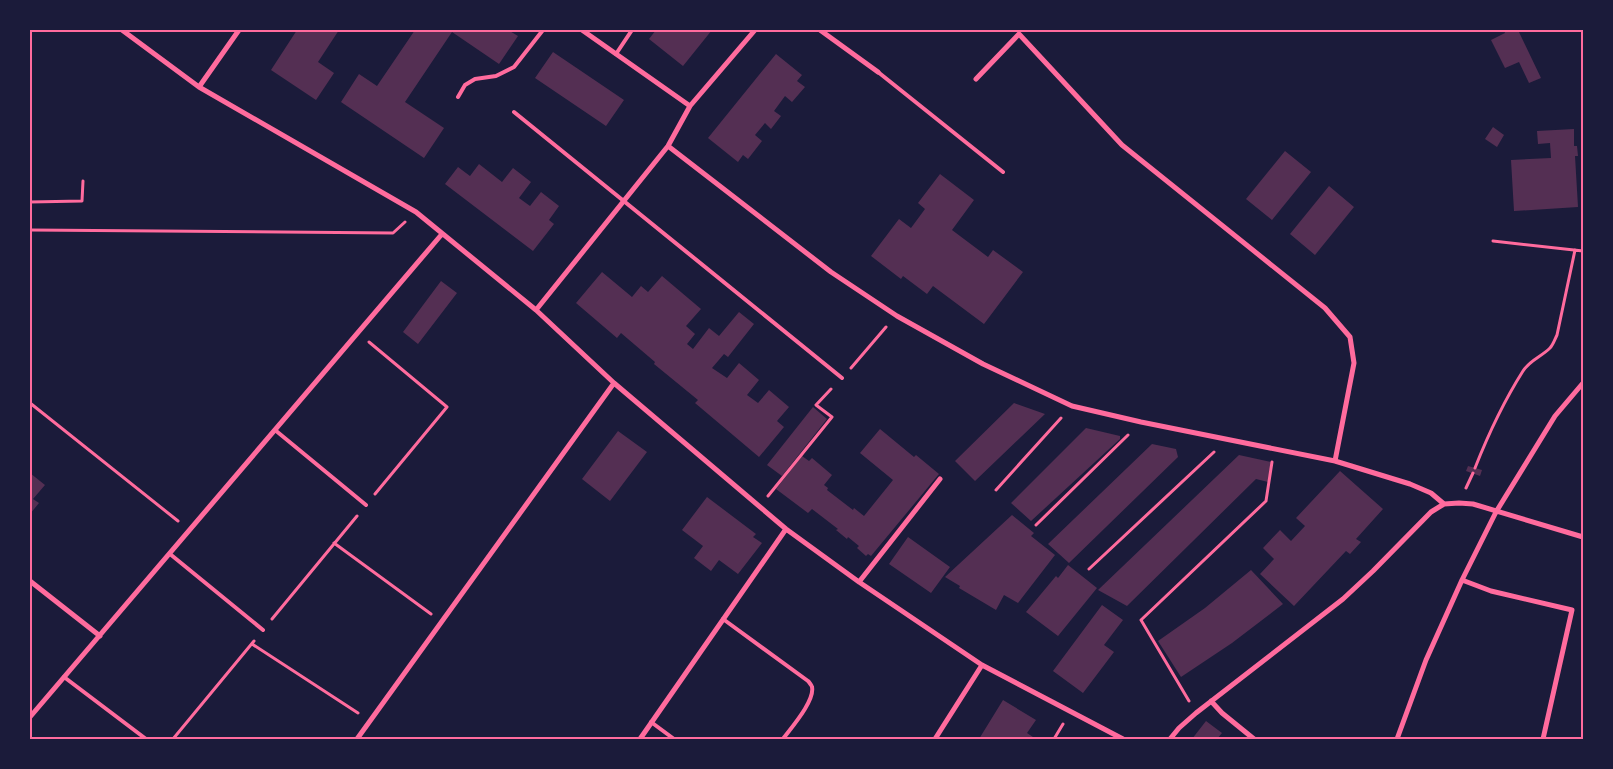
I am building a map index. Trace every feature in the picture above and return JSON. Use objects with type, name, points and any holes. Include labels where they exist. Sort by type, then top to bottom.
[{"type":"street","points":[[122,30],[199,87],[416,212],[536,310],[614,382],[786,529],[859,582],[982,665],[1123,739]]},
{"type":"street","points":[[199,87],[239,30]]},
{"type":"street","points":[[582,30],[690,106]]},
{"type":"street","points":[[536,310],[668,146],[690,106],[756,30]]},
{"type":"street","points":[[820,30],[878,72]]},
{"type":"street","points":[[976,79],[1019,34],[1122,145],[1325,308],[1350,337],[1354,363],[1335,461]]},
{"type":"street","points":[[668,146],[831,272],[897,316],[983,364],[1072,406],[1141,422],[1335,461],[1410,484],[1431,493],[1444,504]]},
{"type":"street","points":[[30,717],[442,234]]},
{"type":"street","points":[[358,739],[614,382]]},
{"type":"street","points":[[1397,739],[1426,660],[1462,580],[1496,512],[1555,416],[1583,383]]},
{"type":"street","points":[[859,582],[940,480]]},
{"type":"street","points":[[1170,739],[1196,713],[1343,599],[1431,512],[1444,504],[1473,504],[1583,537]]},
{"type":"street","points":[[640,739],[786,529]]},
{"type":"street","points":[[1462,580],[1491,591],[1572,610],[1543,739]]},
{"type":"street","points":[[30,581],[100,636]]},
{"type":"street","points":[[935,739],[982,665]]},
{"type":"street","points":[[1211,701],[1222,713],[1254,739]]},
{"type":"lane","points":[[458,97],[465,84],[475,78],[496,76],[514,67],[542,30]]},
{"type":"lane","points":[[616,54],[632,30]]},
{"type":"lane","points":[[878,72],[1003,172]]},
{"type":"lane","points":[[514,112],[842,378]]},
{"type":"lane","points":[[275,430],[366,505]]},
{"type":"lane","points":[[170,554],[263,630]]},
{"type":"lane","points":[[723,619],[808,680],[812,687],[812,694],[806,707],[784,739]]},
{"type":"lane","points":[[64,677],[146,739]]},
{"type":"lane","points":[[651,722],[674,739]]},
{"type":"path","points":[[30,202],[82,201],[83,181]]},
{"type":"path","points":[[30,230],[393,233],[416,212]]},
{"type":"path","points":[[1493,241],[1583,251]]},
{"type":"path","points":[[1475,468],[1506,401],[1524,369],[1531,361],[1551,347],[1557,335],[1575,250]]},
{"type":"path","points":[[759,506],[832,416],[816,405],[897,316]]},
{"type":"path","points":[[173,739],[447,407],[358,333]]},
{"type":"path","points":[[30,403],[190,530]]},
{"type":"path","points":[[996,490],[1072,406]]},
{"type":"path","points":[[1036,525],[1141,422]]},
{"type":"path","points":[[1089,569],[1227,439]]},
{"type":"path","points":[[1196,713],[1140,620],[1266,501],[1274,449]]},
{"type":"path","points":[[334,543],[442,622]]},
{"type":"path","points":[[252,644],[370,722]]},
{"type":"building","points":[[297,30],[339,30],[318,62],[334,73],[316,100],[271,70]]},
{"type":"building","points":[[415,30],[508,30],[518,36],[499,64],[452,32],[405,102],[444,128],[424,158],[341,102],[359,74],[377,86]]},
{"type":"building","points":[[656,30],[712,30],[683,66],[649,39]]},
{"type":"building","points":[[1504,30],[1518,30],[1541,78],[1529,83],[1519,62],[1505,68],[1491,40],[1505,33]]},
{"type":"building","points":[[553,52],[624,100],[606,126],[535,78]]},
{"type":"building","points":[[776,54],[802,75],[797,81],[805,87],[792,102],[785,96],[774,111],[781,116],[771,129],[765,123],[755,135],[762,141],[748,159],[743,155],[738,162],[708,138]]},
{"type":"building","points":[[1493,127],[1504,135],[1497,147],[1485,139]]},
{"type":"building","points":[[1574,129],[1574,146],[1577,146],[1578,156],[1575,156],[1578,207],[1514,211],[1511,160],[1551,158],[1550,143],[1538,144],[1537,131]]},
{"type":"building","points":[[1285,151],[1311,172],[1272,220],[1246,199]]},
{"type":"building","points":[[479,164],[502,182],[513,168],[531,182],[519,198],[530,206],[541,192],[559,206],[549,220],[554,224],[533,251],[445,184],[458,167],[470,176]]},
{"type":"building","points":[[940,174],[974,200],[952,230],[988,257],[993,250],[1023,272],[984,324],[933,286],[927,294],[903,276],[901,279],[871,256],[899,219],[911,228],[925,209],[918,203]]},
{"type":"building","points":[[1329,186],[1354,207],[1315,255],[1290,234]]},
{"type":"building","points":[[602,272],[632,297],[641,286],[648,292],[662,276],[701,309],[686,326],[695,334],[687,344],[693,349],[709,328],[719,336],[739,312],[754,324],[728,357],[724,354],[712,368],[727,378],[739,363],[759,380],[747,395],[758,403],[769,390],[789,407],[777,421],[784,427],[759,457],[695,403],[698,400],[654,364],[655,362],[621,333],[617,338],[576,303]]},
{"type":"building","points":[[441,281],[457,293],[418,344],[403,332]]},
{"type":"building","points":[[1014,403],[1045,414],[975,481],[955,461]]},
{"type":"building","points":[[813,407],[827,419],[782,476],[767,465]]},
{"type":"building","points":[[1086,428],[1120,436],[1120,439],[1031,521],[1011,503]]},
{"type":"building","points":[[880,429],[914,457],[916,455],[939,474],[871,556],[868,554],[866,556],[857,548],[859,546],[848,537],[847,539],[836,530],[838,529],[812,509],[808,513],[776,489],[802,456],[809,461],[812,458],[832,475],[824,485],[828,488],[827,490],[864,516],[893,480],[860,453]]},
{"type":"building","points":[[618,431],[647,452],[610,501],[582,479]]},
{"type":"building","points":[[1152,444],[1176,449],[1178,457],[1069,563],[1048,544]]},
{"type":"building","points":[[1239,455],[1271,462],[1268,482],[1256,479],[1127,606],[1098,590]]},
{"type":"building","points":[[1468,466],[1482,470],[1480,476],[1466,471]]},
{"type":"building","points":[[1340,471],[1383,509],[1356,539],[1361,542],[1350,554],[1346,551],[1294,606],[1260,574],[1274,559],[1263,548],[1280,530],[1291,541],[1305,526],[1296,518]]},
{"type":"building","points":[[30,473],[45,485],[33,499],[39,503],[30,514]]},
{"type":"building","points":[[707,497],[756,534],[753,537],[762,543],[738,574],[719,560],[711,571],[694,558],[703,546],[682,530]]},
{"type":"building","points":[[1012,515],[1034,533],[1031,536],[1055,555],[1018,603],[1004,595],[996,610],[959,588],[960,586],[945,577]]},
{"type":"building","points":[[908,537],[950,567],[931,593],[889,564]]},
{"type":"building","points":[[1068,565],[1097,588],[1058,636],[1026,612],[1056,576],[1058,578]]},
{"type":"building","points":[[1251,570],[1283,604],[1232,643],[1181,677],[1158,641],[1205,608]]},
{"type":"building","points":[[1102,605],[1123,620],[1104,645],[1114,652],[1083,693],[1053,671]]},
{"type":"building","points":[[1003,700],[1036,720],[1027,733],[1036,739],[979,739]]},
{"type":"building","points":[[1206,721],[1222,733],[1217,739],[1192,739]]}]
